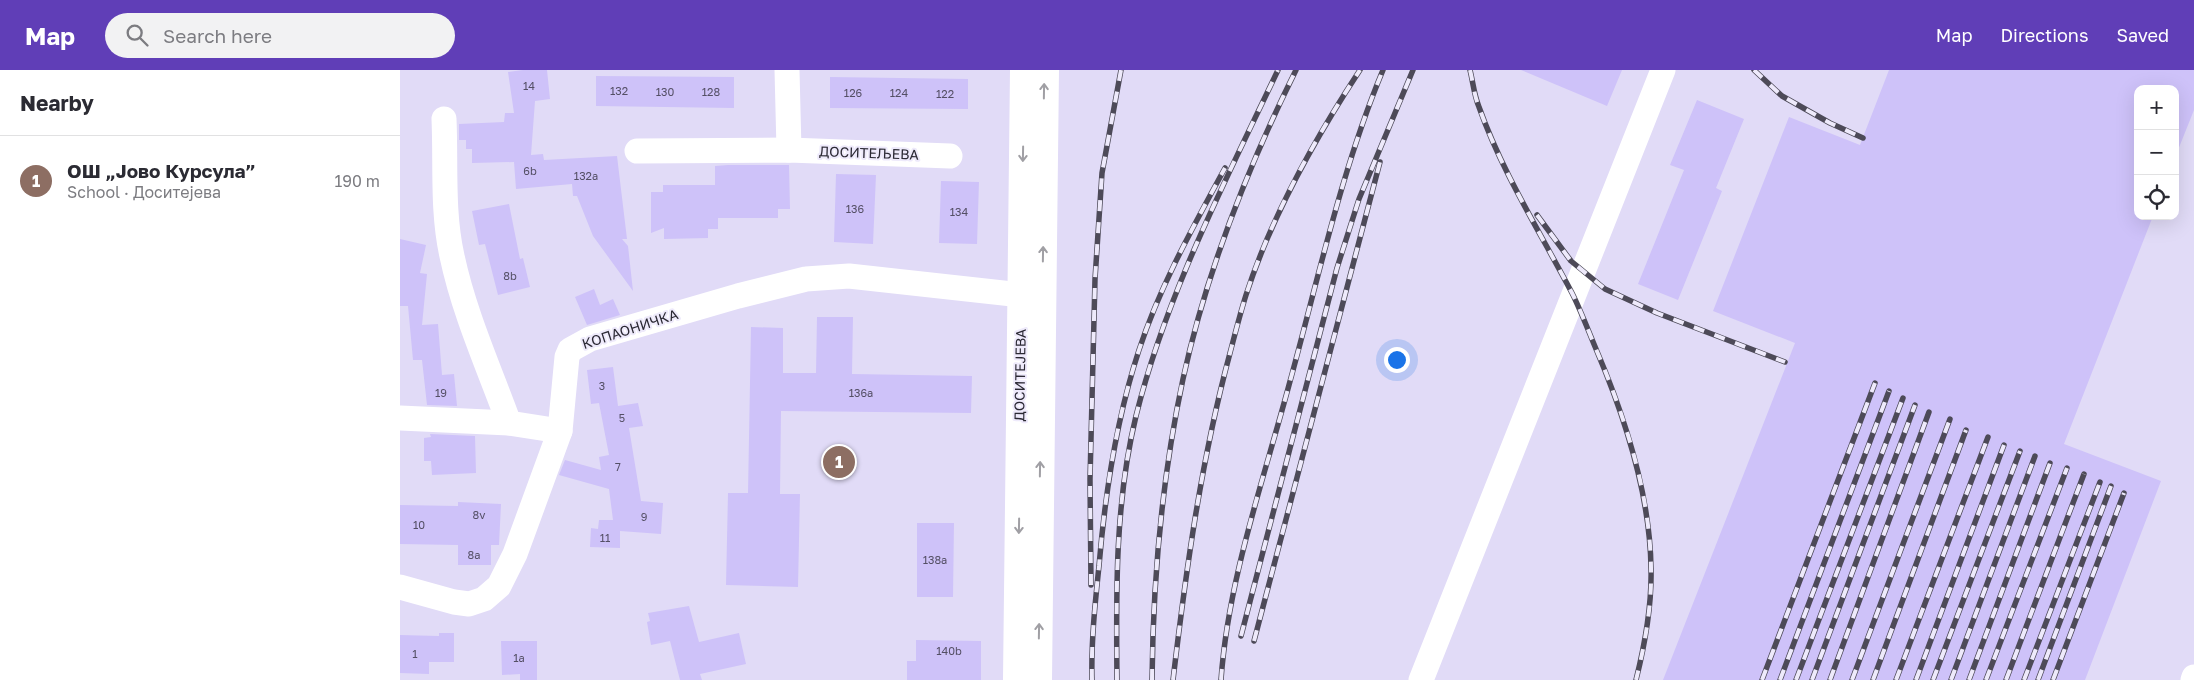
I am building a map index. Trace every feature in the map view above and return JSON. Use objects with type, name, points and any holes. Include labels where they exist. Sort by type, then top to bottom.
[{"type":"main road","name":"ДОСИТЕЈЕВА","points":[[1024,70],[1032,295],[1038,680]]},
{"type":"main road","name":"ДОСИТЕЈЕВА","points":[[1017,680],[1032,295],[1044,70]]},
{"type":"street","points":[[787,70],[789,150]]},
{"type":"street","points":[[1421,680],[1663,70]]},
{"type":"street","points":[[444,119],[446,204],[451,255],[463,298],[509,422]]},
{"type":"street","name":"ДОСИТЕЉЕВА","points":[[637,151],[789,150],[950,156]]},
{"type":"street","name":"КОПАОНИЧКА","points":[[400,586],[454,602],[469,604],[477,603],[492,593],[498,586],[515,554],[560,431],[567,357],[570,350],[590,339],[738,296],[806,280],[849,276],[1032,295]]},
{"type":"street","points":[[400,418],[509,422],[560,431]]},
{"type":"building","points":[[547,70],[550,99],[535,101],[531,155],[543,154],[544,160],[617,156],[627,239],[622,239],[628,246],[633,291],[593,236],[577,196],[573,196],[572,184],[516,189],[514,162],[472,163],[472,149],[466,149],[466,140],[459,140],[459,124],[504,122],[505,113],[514,113],[508,72]]},
{"type":"building","points":[[1521,70],[1622,70],[1607,106]]},
{"type":"building","points":[[1889,70],[2194,70],[2194,110],[2179,148],[2179,85],[2134,85],[2134,220],[2151,220],[2064,444],[2161,481],[2085,680],[1663,680],[1795,343],[1713,311],[1789,117],[1860,145]]},
{"type":"building","points":[[596,76],[734,77],[734,108],[596,106]]},
{"type":"building","points":[[830,77],[968,79],[968,109],[830,108]]},
{"type":"building","points":[[1697,100],[1744,119],[1716,188],[1722,191],[1678,300],[1638,284],[1684,170],[1670,165]]},
{"type":"building","points":[[789,165],[790,209],[778,209],[778,218],[718,218],[718,229],[708,229],[708,238],[664,239],[664,228],[651,233],[651,192],[663,192],[663,185],[715,185],[715,166]]},
{"type":"building","points":[[836,174],[876,175],[873,244],[834,242]]},
{"type":"building","points":[[941,181],[979,182],[977,244],[939,243]]},
{"type":"building","points":[[509,204],[520,259],[523,258],[530,287],[498,295],[485,244],[479,245],[472,211]]},
{"type":"building","points":[[400,239],[426,245],[420,273],[427,274],[422,325],[438,324],[442,375],[454,374],[457,406],[427,405],[422,360],[413,360],[408,306],[400,306]]},
{"type":"building","points":[[594,289],[600,305],[613,299],[620,315],[587,325],[575,297]]},
{"type":"building","points":[[817,317],[853,317],[852,374],[972,376],[971,413],[781,411],[780,494],[800,494],[798,587],[726,585],[728,493],[748,493],[751,327],[783,328],[783,373],[816,373]]},
{"type":"building","points":[[613,367],[618,406],[638,403],[643,426],[629,428],[641,501],[663,503],[661,534],[620,531],[620,548],[590,547],[591,528],[598,529],[599,520],[613,520],[609,489],[559,475],[565,460],[601,470],[599,457],[609,455],[599,403],[591,404],[587,370]]},
{"type":"building","points":[[430,434],[475,436],[476,473],[432,475],[431,461],[424,461],[424,438],[431,437]]},
{"type":"building","points":[[458,502],[501,504],[499,545],[491,545],[491,565],[458,565],[458,545],[400,544],[400,505],[458,506]]},
{"type":"building","points":[[917,523],[954,523],[953,597],[917,597]]},
{"type":"building","points":[[689,606],[699,642],[739,633],[746,664],[700,674],[702,680],[680,680],[670,641],[651,645],[647,622],[650,621],[648,613]]},
{"type":"building","points":[[439,633],[454,633],[454,662],[429,662],[429,674],[400,673],[400,635],[439,636]]},
{"type":"building","points":[[916,640],[981,641],[981,680],[907,680],[907,661],[916,661]]},
{"type":"building","points":[[501,641],[537,641],[537,680],[520,680],[520,674],[502,675]]},
{"type":"railway","points":[[1091,585],[1090,479],[1095,279],[1102,173],[1121,70]]},
{"type":"railway","points":[[1117,680],[1117,580],[1120,514],[1129,448],[1136,416],[1163,327],[1180,283],[1198,240],[1278,70]]},
{"type":"railway","points":[[1152,680],[1154,605],[1164,491],[1169,453],[1192,339],[1216,260],[1245,182],[1296,70]]},
{"type":"railway","points":[[1173,680],[1183,598],[1203,475],[1220,394],[1244,302],[1256,265],[1281,207],[1326,123],[1360,70]]},
{"type":"railway","points":[[1221,680],[1231,605],[1248,531],[1342,186],[1383,70]]},
{"type":"railway","points":[[1241,636],[1337,268],[1359,199],[1413,70]]},
{"type":"railway","points":[[1470,70],[1477,102],[1488,131],[1522,202],[1572,293],[1617,401],[1634,456],[1646,512],[1651,568],[1647,624],[1636,680]]},
{"type":"railway","points":[[1754,70],[1782,96],[1830,123],[1863,138]]},
{"type":"railway","points":[[1254,641],[1380,162]]},
{"type":"railway","points":[[1092,680],[1092,652],[1101,539],[1113,457],[1131,376],[1147,326],[1157,303],[1178,257],[1225,168]]},
{"type":"railway","points":[[1537,215],[1571,261],[1605,289],[1657,313],[1785,362]]},
{"type":"railway","points":[[1762,680],[1875,383]]},
{"type":"railway","points":[[1780,680],[1889,391]]},
{"type":"railway","points":[[1796,680],[1903,398]]},
{"type":"railway","points":[[1812,680],[1915,405]]},
{"type":"railway","points":[[1830,680],[1929,412]]},
{"type":"railway","points":[[1852,680],[1950,419]]},
{"type":"railway","points":[[1873,680],[1966,430]]},
{"type":"railway","points":[[1896,680],[1988,437]]},
{"type":"railway","points":[[1916,680],[2004,445]]},
{"type":"railway","points":[[1933,680],[2020,451]]},
{"type":"railway","points":[[1951,680],[2035,456]]},
{"type":"railway","points":[[1969,680],[2050,463]]},
{"type":"railway","points":[[1986,680],[2067,468]]},
{"type":"railway","points":[[2006,680],[2084,474]]},
{"type":"railway","points":[[2024,680],[2100,482]]},
{"type":"railway","points":[[2038,680],[2111,486]]},
{"type":"railway","points":[[2053,680],[2124,493]]},
{"type":"place","name":"ОШ „Јово Курсула”","points":[[839,462]]}]
